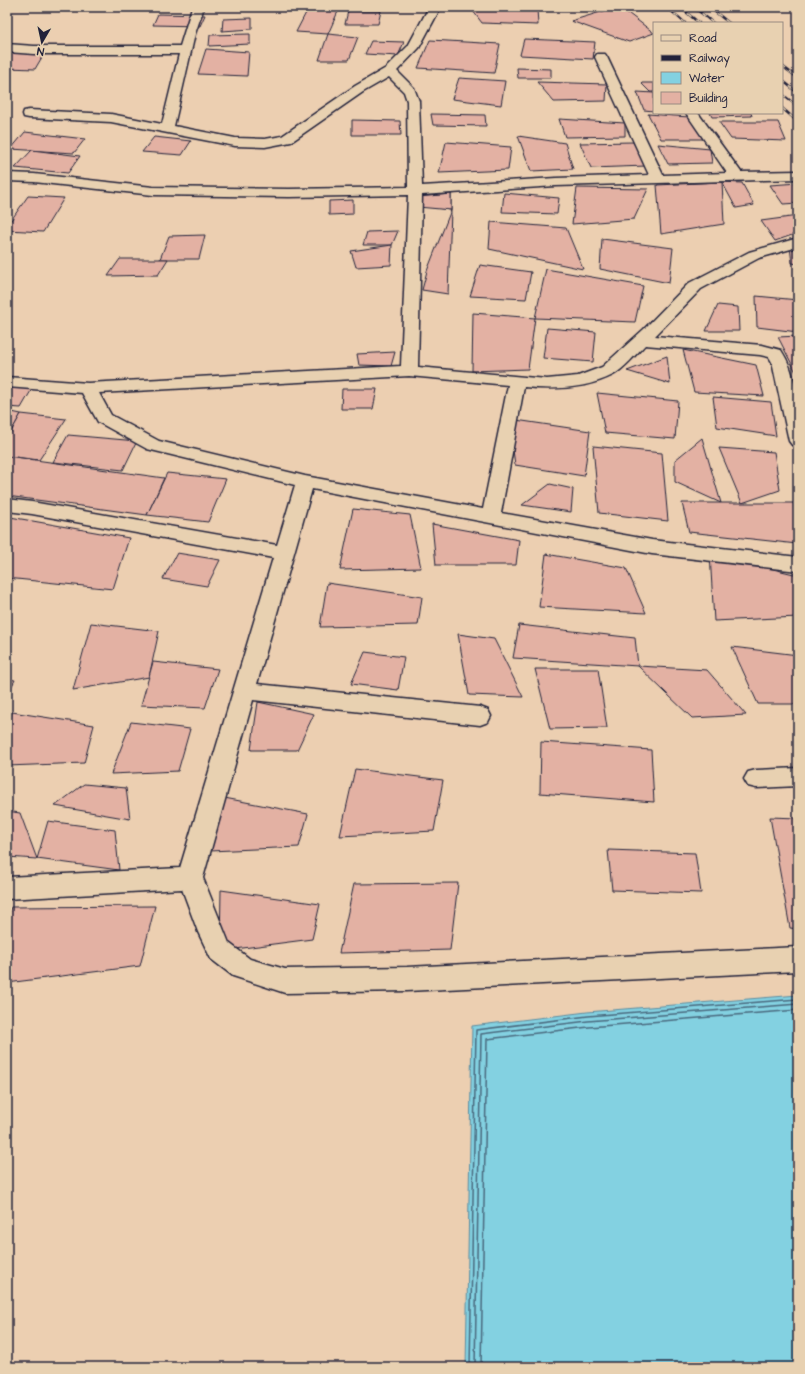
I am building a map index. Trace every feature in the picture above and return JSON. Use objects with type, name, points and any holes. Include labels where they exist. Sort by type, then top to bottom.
[{"type":"street","points":[[167,129],[185,50],[198,7]]},
{"type":"street","points":[[29,114],[111,118],[235,142],[265,143],[286,139],[359,89],[390,71],[413,48],[435,7]]},
{"type":"street","points":[[7,48],[34,50],[185,50]]},
{"type":"street","points":[[601,57],[658,179]]},
{"type":"street","points":[[390,71],[410,91],[413,101],[414,191],[409,370]]},
{"type":"street","points":[[693,114],[737,177]]},
{"type":"street","points":[[7,177],[34,178],[153,191],[289,193],[414,191],[556,182],[798,175]]},
{"type":"street","points":[[7,382],[88,388],[409,370],[547,384],[581,381],[608,371],[642,340],[695,286],[754,255],[798,242]]},
{"type":"street","points":[[642,340],[762,350],[775,354],[780,362],[798,441]]},
{"type":"street","points":[[491,517],[517,381]]},
{"type":"street","points":[[88,388],[104,418],[153,445],[305,482],[652,547],[798,564]]},
{"type":"street","points":[[305,482],[190,878],[220,951],[242,968],[285,981],[407,980],[798,959]]},
{"type":"street","points":[[7,505],[284,553]]},
{"type":"street","points":[[244,691],[480,716]]},
{"type":"street","points":[[756,779],[798,778]]},
{"type":"street","points":[[7,888],[190,878]]},
{"type":"water","points":[[798,995],[798,1367],[466,1367],[472,1026],[587,1012]]},
{"type":"building","points":[[309,7],[340,7],[328,34],[296,32]]},
{"type":"building","points":[[470,7],[537,9],[538,25],[482,23]]},
{"type":"building","points":[[620,7],[653,33],[629,42],[571,21]]},
{"type":"building","points":[[348,11],[381,11],[378,24],[345,24]]},
{"type":"building","points":[[158,14],[205,15],[200,26],[153,25]]},
{"type":"building","points":[[252,18],[252,29],[222,31],[223,19]]},
{"type":"building","points":[[250,34],[250,44],[209,46],[210,35]]},
{"type":"building","points":[[328,34],[358,37],[349,60],[319,60]]},
{"type":"building","points":[[524,39],[595,42],[593,59],[520,55]]},
{"type":"building","points":[[430,40],[500,44],[494,73],[418,68]]},
{"type":"building","points":[[371,41],[404,42],[398,56],[365,54]]},
{"type":"building","points":[[206,49],[249,52],[247,76],[198,74]]},
{"type":"building","points":[[7,51],[45,52],[35,69],[7,68]]},
{"type":"building","points":[[517,68],[551,69],[551,78],[518,78]]},
{"type":"building","points":[[459,78],[505,81],[501,105],[452,99]]},
{"type":"building","points":[[537,82],[607,84],[606,101],[554,102]]},
{"type":"building","points":[[641,83],[653,83],[653,92],[650,92]]},
{"type":"building","points":[[637,92],[653,93],[653,111],[644,110]]},
{"type":"building","points":[[431,114],[485,115],[486,126],[433,125]]},
{"type":"building","points":[[648,114],[689,117],[704,139],[661,139]]},
{"type":"building","points":[[710,114],[751,114],[752,116],[712,117]]},
{"type":"building","points":[[559,119],[625,123],[625,136],[565,137]]},
{"type":"building","points":[[352,120],[400,121],[401,135],[352,135]]},
{"type":"building","points":[[719,122],[778,122],[786,141],[731,139]]},
{"type":"building","points":[[25,132],[85,139],[74,153],[11,149]]},
{"type":"building","points":[[518,136],[565,143],[573,169],[531,171]]},
{"type":"building","points":[[154,137],[191,141],[182,155],[142,152]]},
{"type":"building","points":[[446,142],[511,147],[508,170],[439,173]]},
{"type":"building","points":[[633,142],[646,166],[591,168],[580,143]]},
{"type":"building","points":[[658,144],[710,149],[712,163],[668,164]]},
{"type":"building","points":[[32,150],[80,156],[68,173],[15,168]]},
{"type":"building","points":[[722,182],[742,183],[754,205],[736,208]]},
{"type":"building","points":[[722,182],[724,224],[661,234],[657,185]]},
{"type":"building","points":[[798,183],[798,203],[783,204],[770,185]]},
{"type":"building","points":[[577,188],[648,189],[634,219],[572,224]]},
{"type":"building","points":[[423,191],[451,194],[451,210],[428,207]]},
{"type":"building","points":[[504,193],[559,198],[557,214],[502,212]]},
{"type":"building","points":[[451,194],[451,210],[418,207],[418,197]]},
{"type":"building","points":[[28,196],[64,198],[43,232],[7,230],[7,226]]},
{"type":"building","points":[[353,200],[353,214],[329,215],[329,201]]},
{"type":"building","points":[[451,210],[448,294],[422,290],[427,271]]},
{"type":"building","points":[[798,216],[798,233],[775,241],[761,221]]},
{"type":"building","points":[[491,222],[566,228],[583,269],[489,249]]},
{"type":"building","points":[[398,231],[392,245],[363,245],[367,232]]},
{"type":"building","points":[[205,235],[199,259],[160,259],[169,236]]},
{"type":"building","points":[[602,239],[673,248],[669,283],[600,269]]},
{"type":"building","points":[[789,239],[798,239],[798,264],[792,263]]},
{"type":"building","points":[[392,245],[391,265],[356,267],[351,251]]},
{"type":"building","points":[[120,259],[168,259],[158,275],[108,276]]},
{"type":"building","points":[[480,265],[531,272],[526,299],[470,296]]},
{"type":"building","points":[[546,269],[643,286],[635,322],[535,318]]},
{"type":"building","points":[[756,296],[798,300],[798,332],[757,327]]},
{"type":"building","points":[[718,305],[738,307],[739,331],[706,331]]},
{"type":"building","points":[[473,313],[535,318],[528,369],[472,371]]},
{"type":"building","points":[[547,328],[596,332],[593,362],[543,358]]},
{"type":"building","points":[[798,336],[798,376],[778,337]]},
{"type":"building","points":[[683,350],[756,365],[764,396],[694,392]]},
{"type":"building","points":[[395,352],[391,366],[359,365],[357,354]]},
{"type":"building","points":[[667,356],[670,384],[627,371]]},
{"type":"building","points":[[7,387],[32,389],[21,408],[7,407]]},
{"type":"building","points":[[342,389],[377,389],[373,409],[341,409]]},
{"type":"building","points":[[597,393],[678,401],[675,439],[605,433]]},
{"type":"building","points":[[713,397],[771,402],[776,436],[717,427]]},
{"type":"building","points":[[7,411],[21,414],[7,439]]},
{"type":"building","points":[[21,414],[66,419],[39,460],[7,456],[7,439]]},
{"type":"building","points":[[509,419],[590,431],[584,476],[515,465]]},
{"type":"building","points":[[68,435],[137,441],[123,470],[53,462]]},
{"type":"building","points":[[702,438],[721,503],[675,482],[675,460]]},
{"type":"building","points":[[593,446],[662,453],[668,521],[599,513]]},
{"type":"building","points":[[719,448],[774,452],[780,490],[742,503]]},
{"type":"building","points":[[7,456],[164,478],[147,515],[7,496]]},
{"type":"building","points":[[167,473],[226,479],[208,522],[147,515]]},
{"type":"building","points":[[550,484],[573,489],[571,512],[522,505]]},
{"type":"building","points":[[682,503],[794,503],[797,544],[689,532]]},
{"type":"building","points":[[353,509],[410,515],[421,568],[340,570]]},
{"type":"building","points":[[10,517],[129,538],[113,589],[7,578],[7,523]]},
{"type":"building","points":[[432,524],[519,540],[516,565],[436,565]]},
{"type":"building","points":[[177,553],[220,560],[207,586],[163,579]]},
{"type":"building","points":[[546,554],[626,568],[646,613],[539,607]]},
{"type":"building","points":[[710,554],[798,575],[798,617],[714,621]]},
{"type":"building","points":[[327,583],[422,597],[418,625],[320,627]]},
{"type":"building","points":[[91,623],[159,631],[149,677],[73,690]]},
{"type":"building","points":[[519,625],[635,638],[638,666],[513,658]]},
{"type":"building","points":[[458,634],[494,639],[523,697],[469,695]]},
{"type":"building","points":[[732,647],[798,655],[798,704],[758,704]]},
{"type":"building","points":[[365,652],[404,657],[398,690],[351,684]]},
{"type":"building","points":[[153,662],[218,669],[205,708],[141,705]]},
{"type":"building","points":[[638,666],[707,670],[746,715],[692,718]]},
{"type":"building","points":[[535,669],[598,669],[607,728],[550,729]]},
{"type":"building","points":[[7,679],[15,680],[7,695]]},
{"type":"building","points":[[258,702],[314,714],[297,750],[251,750]]},
{"type":"building","points":[[12,712],[94,725],[84,763],[7,766],[7,737]]},
{"type":"building","points":[[131,722],[190,729],[178,771],[111,774]]},
{"type":"building","points":[[541,742],[651,750],[654,802],[540,793]]},
{"type":"building","points":[[355,769],[443,780],[434,831],[340,836]]},
{"type":"building","points":[[84,784],[126,788],[130,819],[55,806]]},
{"type":"building","points":[[214,796],[308,814],[299,847],[210,851]]},
{"type":"building","points":[[7,811],[20,813],[37,859],[7,857]]},
{"type":"building","points":[[770,817],[798,818],[798,929],[790,928]]},
{"type":"building","points":[[48,821],[115,830],[119,870],[37,859]]},
{"type":"building","points":[[608,850],[695,853],[701,893],[612,890]]},
{"type":"building","points":[[458,883],[450,950],[339,953],[354,884]]},
{"type":"building","points":[[221,890],[320,904],[312,939],[220,951]]},
{"type":"building","points":[[155,906],[140,966],[7,983],[7,921],[11,907]]},
{"type":"railway","points":[[667,7],[684,22]]},
{"type":"railway","points":[[680,7],[698,22]]},
{"type":"railway","points":[[694,7],[712,22]]},
{"type":"railway","points":[[709,7],[728,22]]},
{"type":"railway","points":[[783,67],[798,78]]},
{"type":"railway","points":[[783,81],[798,93]]},
{"type":"railway","points":[[783,95],[798,107]]},
{"type":"railway","points":[[783,109],[798,122]]}]
